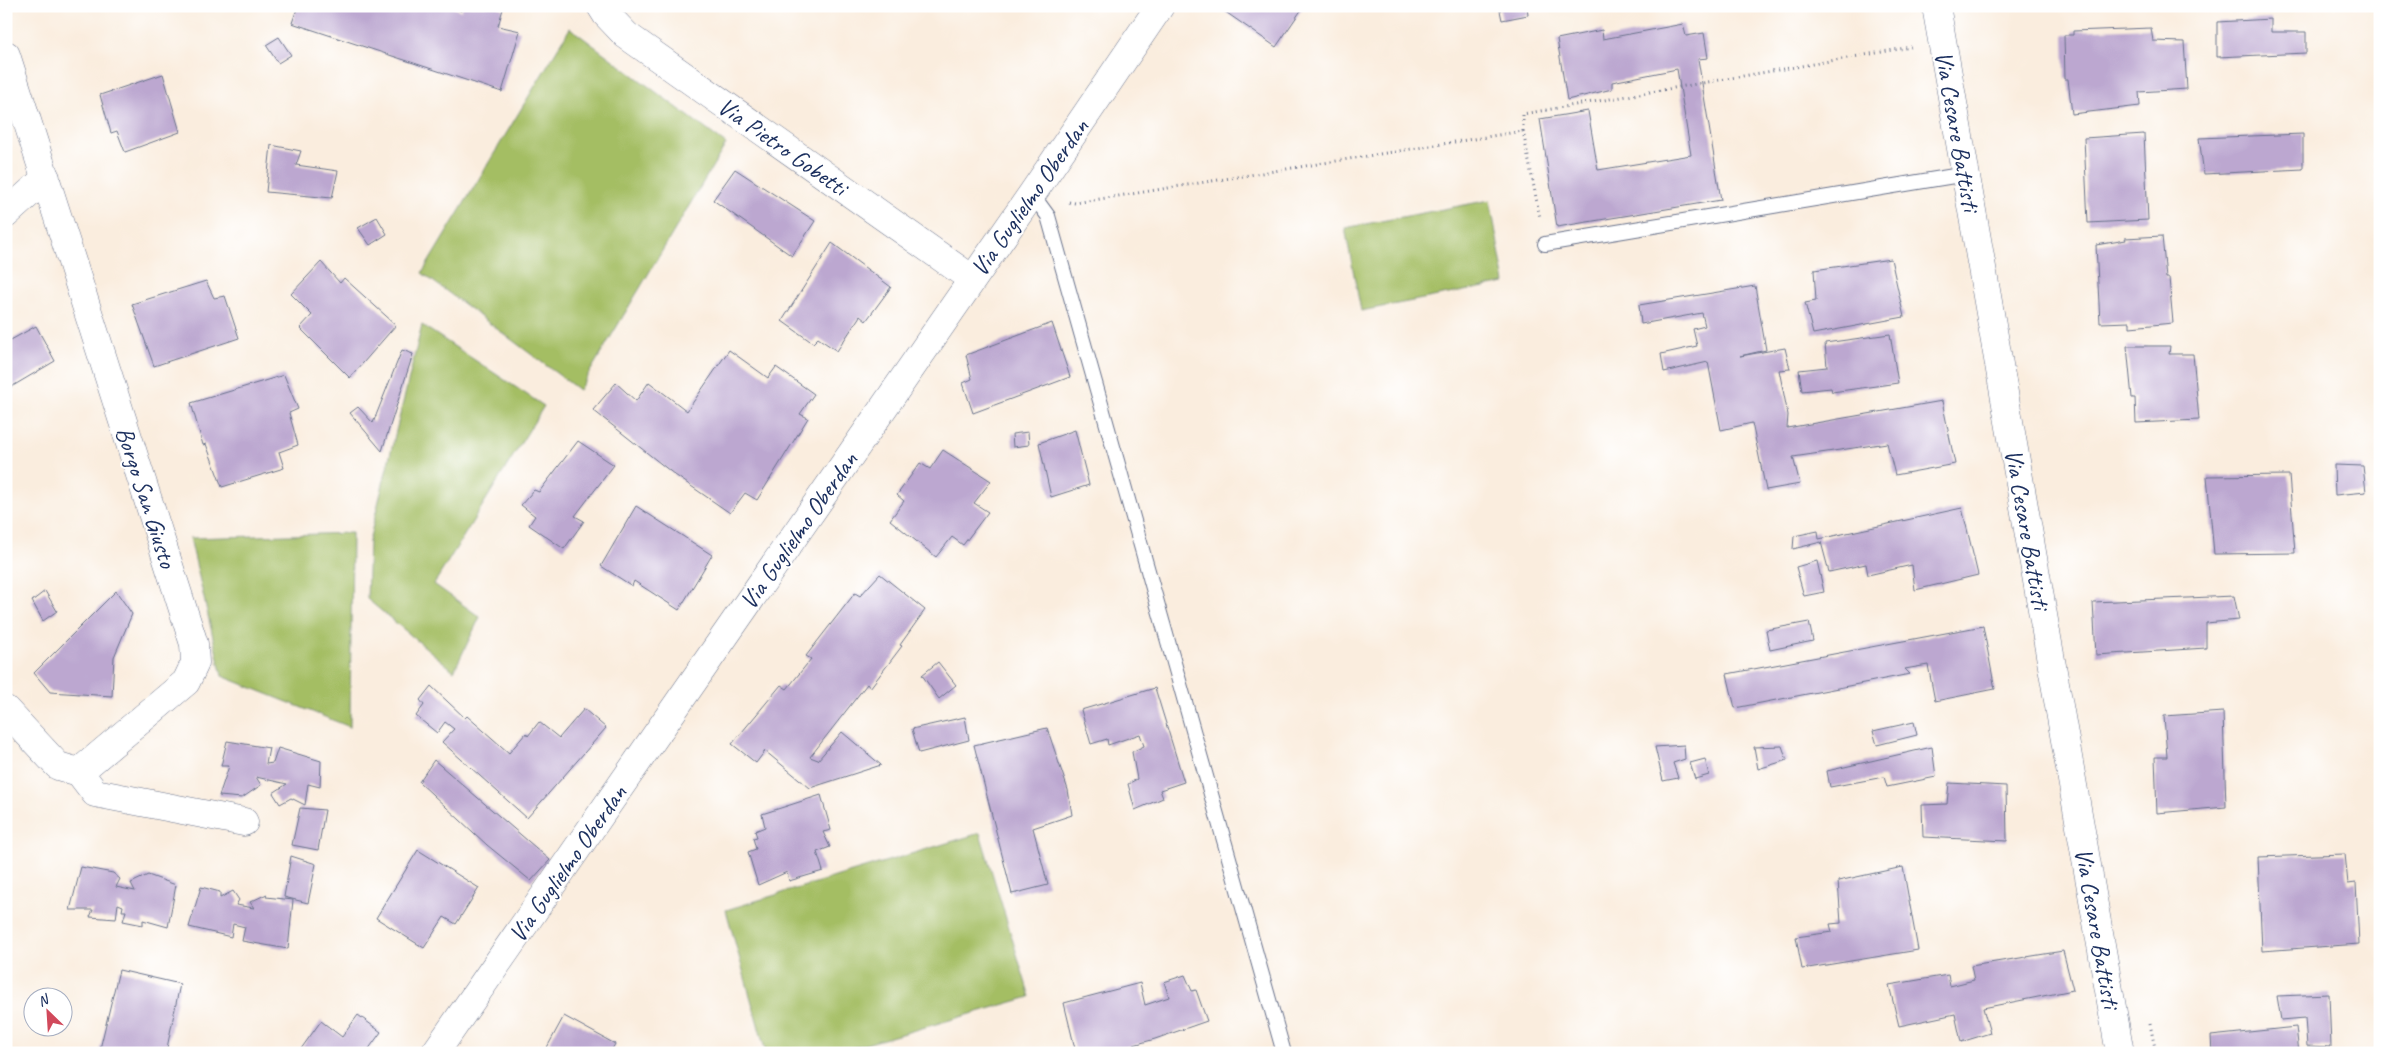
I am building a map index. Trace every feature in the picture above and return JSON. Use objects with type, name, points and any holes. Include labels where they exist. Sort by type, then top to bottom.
[{"type":"street","name":"Via Pietro Gobetti","points":[[601,6],[626,35],[972,279]]},
{"type":"street","name":"Via Guglielmo Oberdan","points":[[435,1053],[1032,194],[1160,6]]},
{"type":"street","name":"Via Cesare Battisti","points":[[1936,6],[2120,1053]]},
{"type":"street","name":"Borgo San Giusto","points":[[6,55],[194,644],[195,663],[186,682],[79,772]]},
{"type":"street","points":[[6,214],[46,178]]},
{"type":"street","points":[[6,710],[58,766],[79,772],[95,793],[244,822]]},
{"type":"lane","points":[[1545,244],[1966,174]]},
{"type":"lane","points":[[1032,194],[1048,216],[1284,1053]]},
{"type":"path","points":[[1545,244],[1524,131],[1523,114],[1942,41]]},
{"type":"path","points":[[1032,194],[1075,203],[1524,131]]},
{"type":"green space","points":[[570,28],[726,144],[579,390],[422,273]]},
{"type":"green space","points":[[1490,200],[1505,283],[1361,311],[1345,228]]},
{"type":"green space","points":[[422,325],[544,406],[434,584],[480,617],[454,671],[367,599],[369,541]]},
{"type":"green space","points":[[352,533],[350,727],[222,676],[190,538]]},
{"type":"green space","points":[[980,833],[1030,997],[835,1053],[766,1053],[726,910]]},
{"type":"building","points":[[298,6],[450,6],[461,11],[463,6],[496,6],[503,9],[498,26],[520,31],[502,92],[292,23]]},
{"type":"building","points":[[1217,6],[1304,6],[1276,47]]},
{"type":"building","points":[[1499,6],[1527,6],[1528,15],[1502,20]]},
{"type":"building","points":[[2271,19],[2271,32],[2306,32],[2306,53],[2217,57],[2217,22]]},
{"type":"building","points":[[1683,24],[1686,36],[1704,33],[1708,58],[1698,59],[1721,200],[1557,227],[1540,119],[1588,111],[1598,170],[1691,155],[1677,69],[1612,82],[1612,89],[1567,100],[1557,39],[1602,30],[1603,39]]},
{"type":"building","points":[[2151,28],[2153,41],[2184,42],[2187,89],[2139,92],[2140,106],[2072,114],[2068,79],[2065,79],[2064,35],[2073,35],[2073,31]]},
{"type":"building","points":[[279,37],[291,55],[278,63],[266,45]]},
{"type":"building","points":[[163,74],[180,132],[125,152],[117,131],[111,133],[100,95]]},
{"type":"building","points":[[2144,134],[2148,220],[2088,223],[2084,138]]},
{"type":"building","points":[[2303,134],[2303,169],[2204,174],[2199,138]]},
{"type":"building","points":[[271,145],[301,151],[296,165],[338,171],[332,198],[266,192]]},
{"type":"building","points":[[735,169],[815,221],[792,256],[713,200]]},
{"type":"building","points":[[377,217],[387,234],[370,245],[358,228]]},
{"type":"building","points":[[2162,236],[2166,278],[2169,278],[2173,323],[2130,327],[2130,322],[2100,323],[2096,245],[2126,240],[2125,238]]},
{"type":"building","points":[[832,243],[891,287],[866,321],[860,316],[837,351],[818,338],[813,343],[782,321]]},
{"type":"building","points":[[1891,259],[1904,317],[1813,334],[1805,303],[1816,301],[1814,270]]},
{"type":"building","points":[[321,262],[340,283],[344,278],[396,325],[350,378],[300,328],[312,315],[291,294]]},
{"type":"building","points":[[206,281],[214,298],[225,296],[239,338],[154,366],[132,304]]},
{"type":"building","points":[[1755,286],[1766,350],[1740,356],[1785,348],[1790,369],[1779,370],[1788,415],[1787,428],[1942,401],[1955,464],[1895,475],[1887,443],[1793,457],[1800,484],[1766,490],[1752,423],[1721,430],[1708,362],[1664,372],[1661,354],[1697,346],[1693,329],[1705,326],[1702,313],[1641,324],[1639,305]]},
{"type":"building","points":[[1052,323],[1070,377],[973,413],[963,383],[972,379],[966,355]]},
{"type":"building","points":[[36,326],[55,361],[6,390],[6,338],[9,341]]},
{"type":"building","points":[[1890,334],[1898,383],[1832,392],[1831,388],[1802,391],[1799,370],[1827,367],[1825,343]]},
{"type":"building","points":[[2127,346],[2170,346],[2169,354],[2193,354],[2199,420],[2136,423],[2135,398],[2132,398]]},
{"type":"building","points":[[402,350],[413,354],[382,451],[350,413],[358,407],[373,423]]},
{"type":"building","points":[[729,350],[768,378],[776,367],[814,394],[800,414],[808,418],[757,500],[745,493],[730,513],[675,475],[593,410],[616,383],[636,401],[649,382],[687,411]]},
{"type":"building","points":[[284,375],[298,409],[289,413],[298,445],[279,452],[284,468],[222,487],[206,444],[203,445],[191,403]]},
{"type":"building","points":[[1075,430],[1089,485],[1051,497],[1039,443]]},
{"type":"building","points":[[1028,432],[1029,445],[1013,447],[1012,434]]},
{"type":"building","points":[[578,441],[614,465],[575,516],[584,521],[564,549],[529,525],[535,516],[521,505],[534,490],[539,492]]},
{"type":"building","points":[[943,450],[991,481],[974,503],[988,512],[963,545],[952,537],[936,557],[890,520],[904,501],[897,495],[920,463],[930,469]]},
{"type":"building","points":[[2334,465],[2363,466],[2366,492],[2335,495]]},
{"type":"building","points":[[2289,475],[2295,553],[2214,554],[2207,476]]},
{"type":"building","points":[[636,506],[712,555],[679,610],[634,581],[632,586],[601,566]]},
{"type":"building","points":[[1962,508],[1978,575],[1915,590],[1912,565],[1868,575],[1866,564],[1829,572],[1821,542],[1793,549],[1794,536],[1818,531],[1819,539]]},
{"type":"building","points":[[1817,561],[1824,592],[1804,596],[1796,567]]},
{"type":"building","points":[[880,574],[925,610],[900,645],[902,646],[870,688],[867,684],[810,757],[818,760],[842,732],[881,765],[810,788],[765,751],[756,763],[732,744],[781,685],[787,689],[811,659],[806,656],[855,593],[860,596]]},
{"type":"building","points":[[45,591],[57,611],[43,621],[32,601]]},
{"type":"building","points":[[116,591],[132,614],[114,657],[112,696],[50,692],[34,673]]},
{"type":"building","points":[[2234,596],[2239,620],[2206,623],[2206,648],[2096,655],[2093,602]]},
{"type":"building","points":[[1809,622],[1813,641],[1770,650],[1766,630]]},
{"type":"building","points":[[1983,626],[1995,689],[1935,701],[1928,665],[1905,669],[1910,674],[1735,708],[1727,674]]},
{"type":"building","points":[[938,662],[956,685],[939,699],[922,675]]},
{"type":"building","points":[[431,686],[465,718],[467,716],[509,753],[526,733],[528,736],[539,722],[559,738],[584,709],[606,728],[527,818],[442,742],[454,729],[445,722],[437,733],[416,716],[424,705],[420,700]]},
{"type":"building","points":[[1155,688],[1184,782],[1160,790],[1163,798],[1135,810],[1128,784],[1137,779],[1132,752],[1144,746],[1140,734],[1108,745],[1107,739],[1091,744],[1081,710]]},
{"type":"building","points":[[2223,712],[2226,807],[2157,813],[2155,757],[2167,757],[2164,716]]},
{"type":"building","points":[[965,717],[969,740],[919,753],[912,729]]},
{"type":"building","points":[[1914,722],[1917,735],[1877,745],[1873,731]]},
{"type":"building","points":[[1047,728],[1068,790],[1072,815],[1033,828],[1048,885],[1012,894],[974,745]]},
{"type":"building","points":[[227,741],[269,748],[266,764],[273,763],[278,748],[321,761],[320,787],[308,784],[305,805],[291,798],[280,804],[273,793],[287,784],[256,777],[261,785],[242,798],[219,796],[229,766],[221,766]]},
{"type":"building","points":[[1684,745],[1685,759],[1673,763],[1678,778],[1663,781],[1655,747]]},
{"type":"building","points":[[1782,746],[1787,760],[1758,769],[1754,747]]},
{"type":"building","points":[[1932,747],[1936,777],[1887,787],[1884,777],[1830,787],[1827,771]]},
{"type":"building","points":[[1705,759],[1709,775],[1695,779],[1690,763]]},
{"type":"building","points":[[434,760],[550,860],[531,881],[487,845],[419,782]]},
{"type":"building","points":[[1949,783],[2006,786],[2007,841],[1923,837],[1922,805],[1947,804]]},
{"type":"building","points":[[821,795],[831,830],[823,832],[830,847],[817,852],[823,871],[789,881],[787,872],[758,885],[748,852],[756,849],[753,838],[757,837],[755,831],[765,827],[762,814]]},
{"type":"building","points":[[300,808],[325,810],[318,850],[292,845]]},
{"type":"building","points":[[418,850],[479,888],[456,924],[444,917],[424,948],[376,918]]},
{"type":"building","points":[[2345,854],[2348,884],[2356,883],[2359,944],[2262,951],[2258,857]]},
{"type":"building","points":[[291,856],[316,864],[308,903],[284,897]]},
{"type":"building","points":[[81,867],[113,873],[120,879],[116,887],[135,891],[131,883],[148,875],[176,885],[168,927],[143,920],[143,925],[123,921],[126,911],[122,911],[123,906],[118,904],[116,919],[90,917],[93,910],[70,910]]},
{"type":"building","points":[[1903,867],[1918,950],[1802,969],[1796,937],[1832,932],[1830,924],[1841,923],[1838,881]]},
{"type":"building","points":[[201,887],[220,892],[220,898],[233,891],[239,900],[236,905],[254,908],[250,902],[267,894],[266,897],[293,900],[288,949],[242,941],[245,927],[233,924],[231,937],[189,927]]},
{"type":"building","points":[[2063,951],[2073,990],[1983,1008],[1990,1033],[1961,1042],[1955,1014],[1899,1026],[1889,985],[1948,975],[1950,986],[1974,980],[1971,966]]},
{"type":"building","points":[[119,970],[180,984],[166,1053],[99,1053]]},
{"type":"building","points":[[1185,975],[1192,991],[1196,990],[1207,1021],[1123,1048],[1124,1053],[1076,1053],[1064,1003],[1140,983],[1145,1005],[1169,997],[1164,982]]},
{"type":"building","points":[[2329,994],[2331,1047],[2307,1046],[2305,1018],[2281,1020],[2277,996]]},
{"type":"building","points":[[358,1015],[381,1032],[368,1050],[371,1053],[298,1053],[321,1021],[342,1037]]},
{"type":"building","points":[[564,1016],[615,1044],[610,1053],[544,1053]]},
{"type":"building","points":[[2296,1027],[2299,1053],[2212,1053],[2211,1036]]}]
